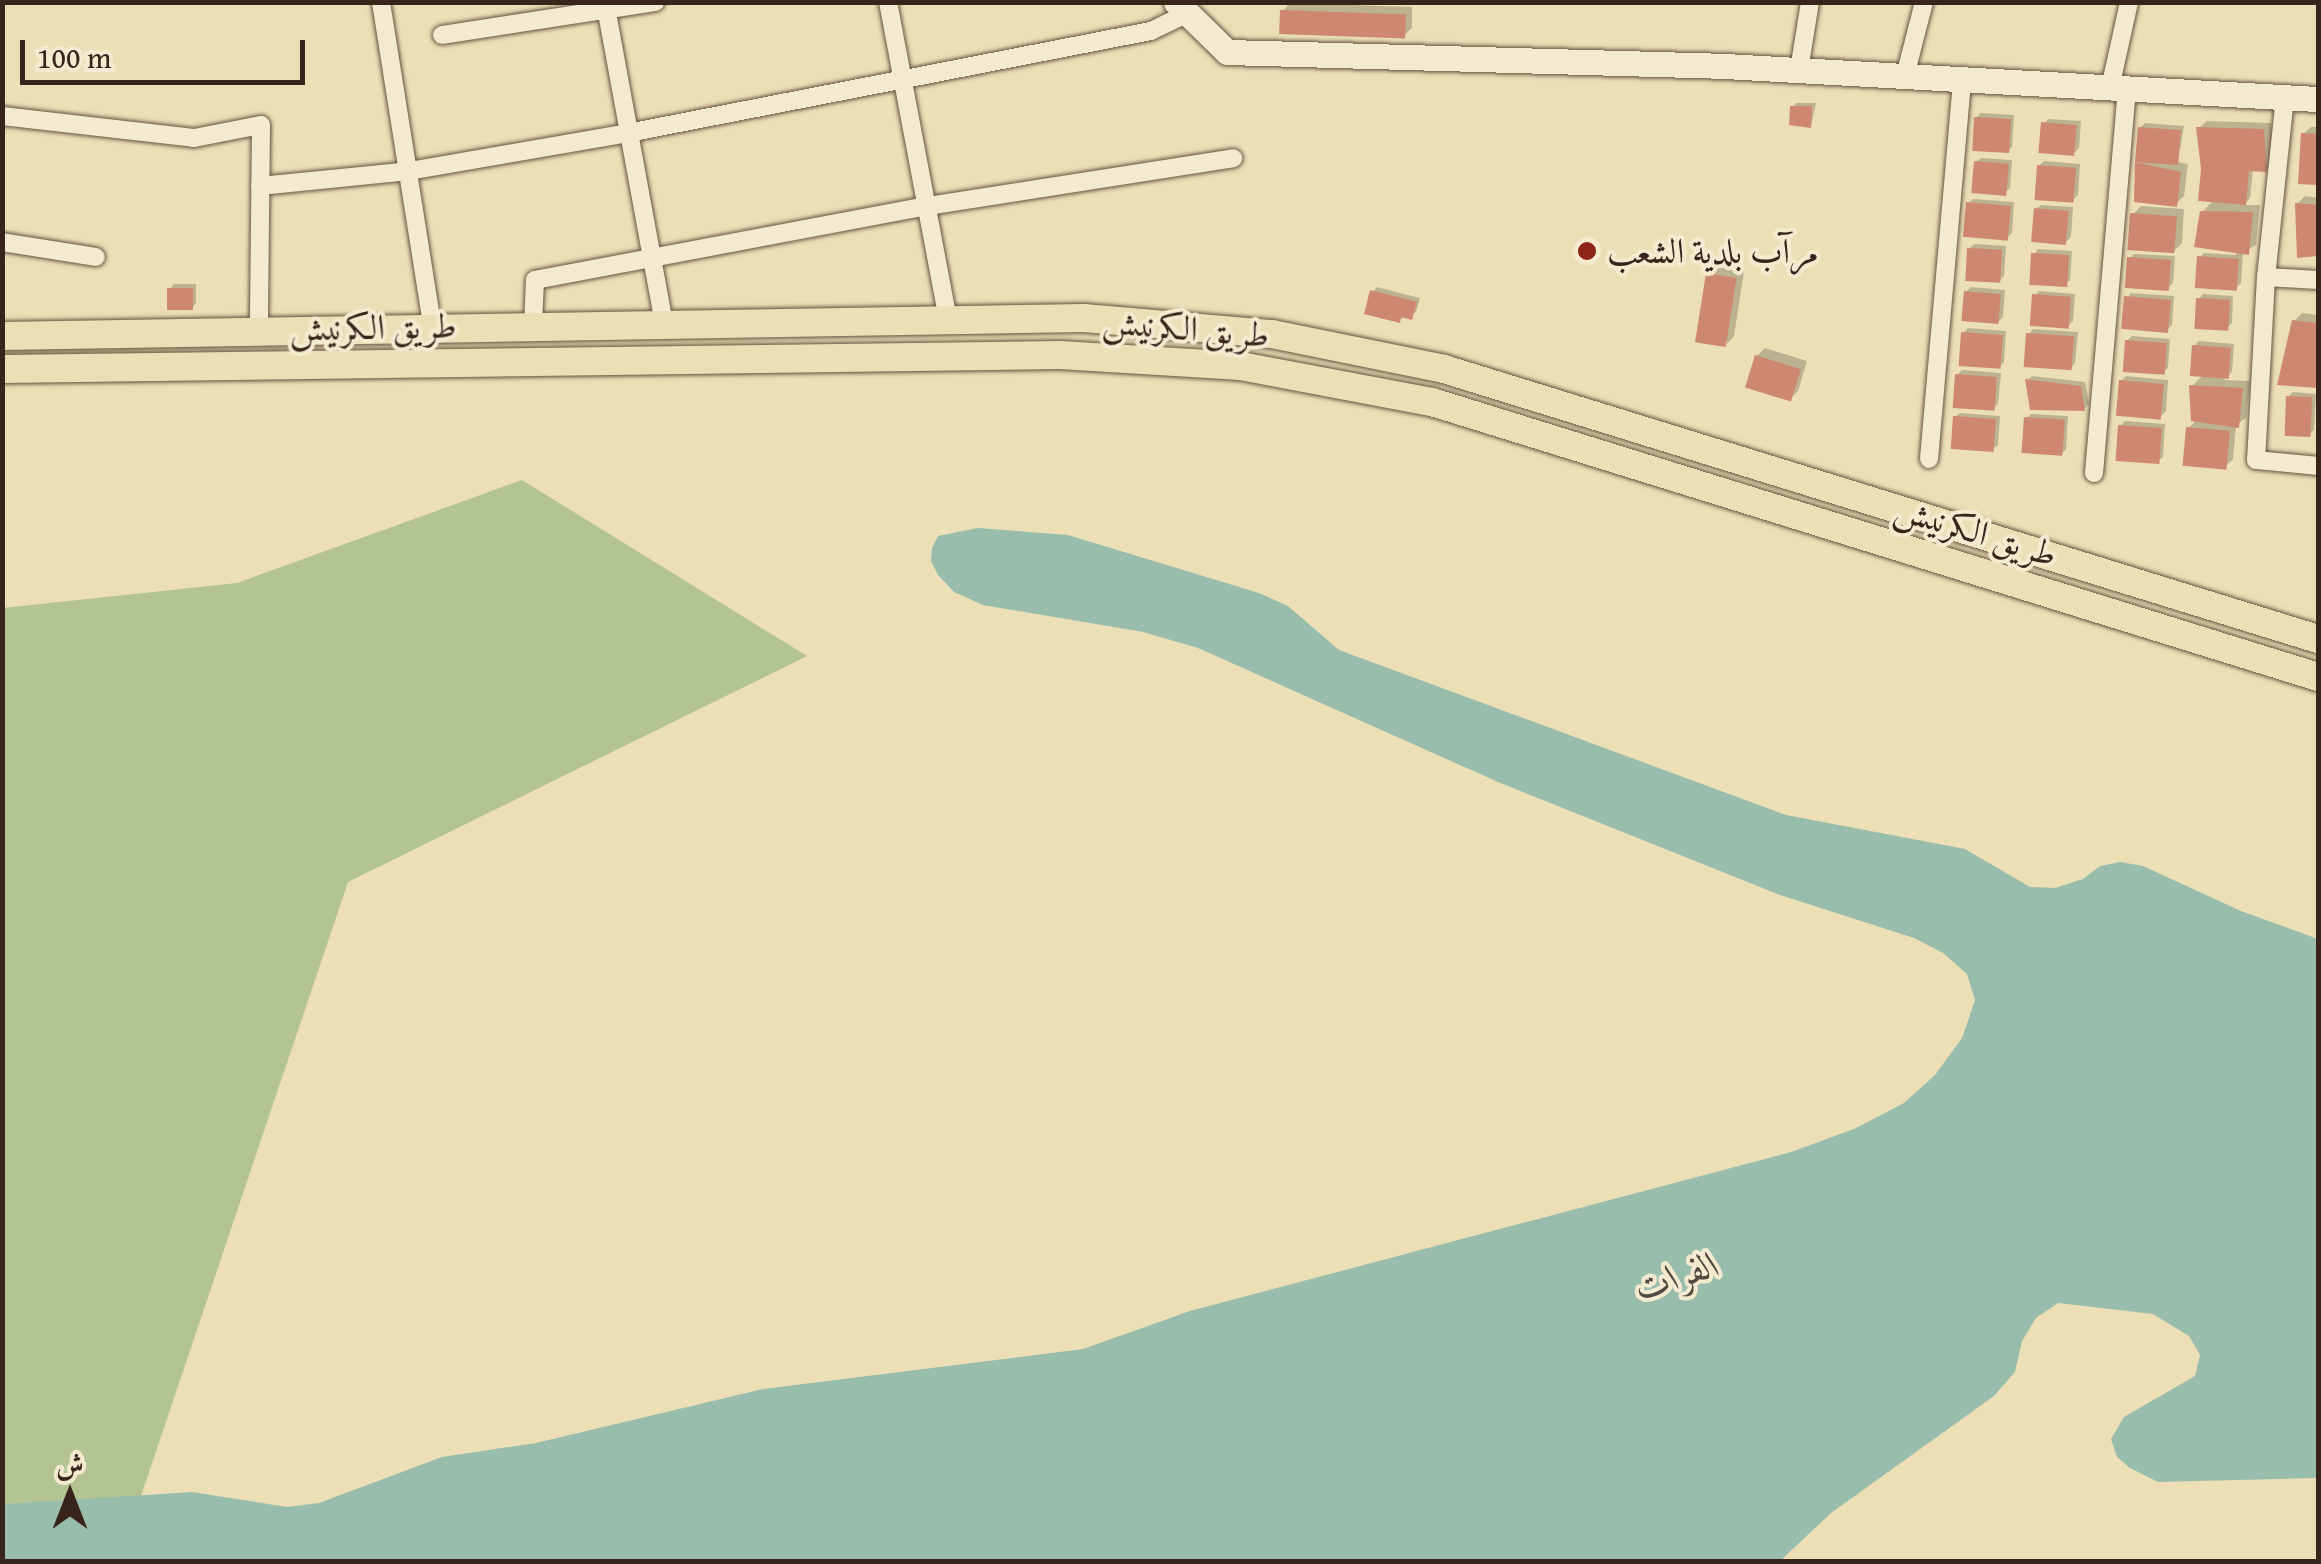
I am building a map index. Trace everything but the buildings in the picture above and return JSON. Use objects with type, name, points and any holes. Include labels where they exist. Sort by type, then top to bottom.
[{"type":"main road","name":"طريق الكرنيش","points":[[2,336],[1084,318],[1272,334],[1444,369],[2318,638]]},
{"type":"main road","name":"طريق الكرنيش","points":[[2,369],[1060,355],[1241,366],[1432,402],[2318,677]]},
{"type":"street","points":[[381,2],[433,329]]},
{"type":"street","points":[[442,35],[655,2]]},
{"type":"street","points":[[888,2],[906,78],[948,320]]},
{"type":"street","points":[[1799,70],[1810,2]]},
{"type":"street","points":[[1905,76],[1924,2]]},
{"type":"street","points":[[2094,473],[2118,89],[2129,2]]},
{"type":"street","points":[[605,7],[664,325]]},
{"type":"street","points":[[260,186],[409,171],[1151,31],[1181,8],[1227,52],[1799,70],[2318,98]]},
{"type":"street","points":[[1929,459],[1962,79]]},
{"type":"street","points":[[2285,97],[2266,277],[2256,460],[2318,466]]},
{"type":"street","points":[[2,116],[194,138],[261,125],[259,332]]},
{"type":"street","points":[[533,328],[534,280],[928,206],[1233,158]]},
{"type":"street","points":[[2,242],[96,258]]},
{"type":"street","points":[[2266,277],[2318,280]]},
{"type":"green space","points":[[522,480],[807,656],[348,882],[141,1496],[3,1504],[3,608],[237,583]]},
{"type":"water","name":"الفرات","points":[[978,528],[1068,535],[1259,593],[1288,606],[1339,650],[1786,815],[1965,849],[2030,887],[2055,888],[2083,879],[2100,866],[2120,862],[2143,866],[2241,911],[2318,939],[2318,1478],[2158,1482],[2130,1468],[2117,1457],[2111,1439],[2124,1417],[2195,1376],[2200,1355],[2189,1336],[2153,1314],[2058,1303],[2036,1318],[2022,1341],[2015,1372],[1994,1396],[1831,1513],[1780,1561],[3,1561],[3,1504],[192,1492],[287,1507],[319,1503],[442,1457],[536,1443],[763,1389],[1083,1349],[1190,1311],[1791,1152],[1854,1129],[1904,1103],[1935,1075],[1962,1038],[1975,1000],[1967,974],[1943,953],[1914,938],[1780,895],[1498,782],[1198,648],[1143,632],[983,605],[954,592],[931,561],[932,548],[938,536]]},
{"type":"place","name":"مرآب بلدية الشعب","points":[[1587,251]]}]
